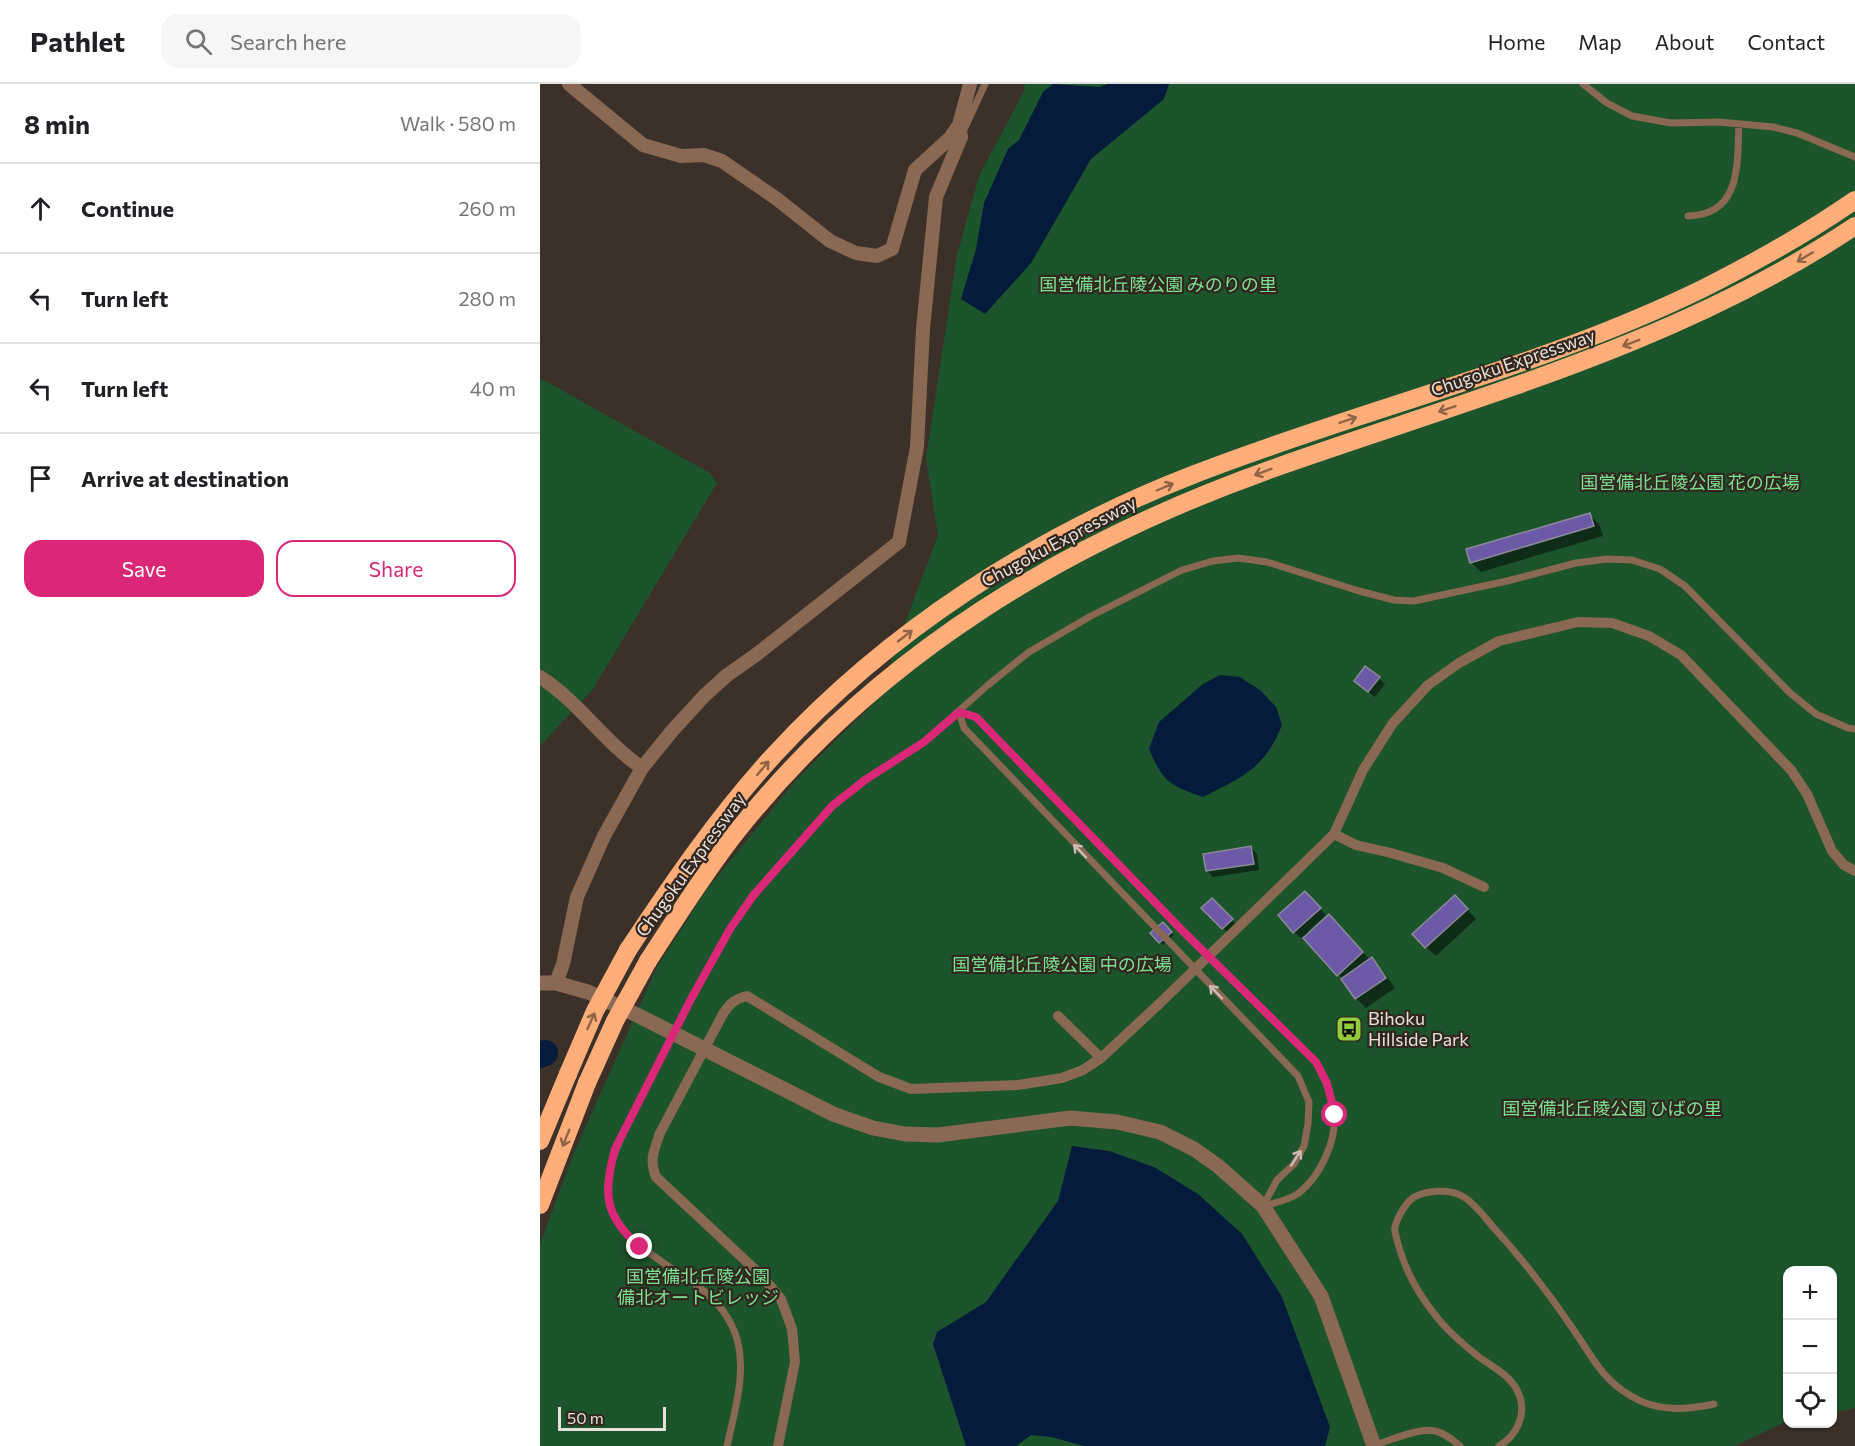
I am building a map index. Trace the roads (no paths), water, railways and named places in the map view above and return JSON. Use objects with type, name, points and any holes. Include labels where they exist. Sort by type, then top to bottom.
[{"type":"highway","name":"Chugoku Expressway","points":[[540,1141],[595,1011],[628,950],[674,880],[720,818],[774,755],[836,693],[906,634],[978,584],[1066,533],[1124,504],[1192,475],[1270,446],[1556,350],[1700,290],[1766,255],[1855,201]]},
{"type":"highway","name":"Chugoku Expressway","points":[[540,1205],[587,1083],[615,1021],[648,961],[691,895],[735,834],[790,771],[850,710],[918,653],[988,603],[1068,557],[1133,525],[1199,496],[1278,466],[1501,391],[1637,341],[1712,308],[1782,271],[1855,226]]},
{"type":"street","points":[[569,84],[643,145],[681,156],[704,155],[722,161],[777,199],[830,241],[856,253],[877,256],[892,249],[915,170],[960,131]]},
{"type":"street","points":[[556,983],[563,964],[577,897],[604,836],[642,768],[672,731],[726,676],[758,654],[899,542],[917,447],[923,329],[936,197],[955,156],[970,84]]},
{"type":"street","points":[[778,1446],[795,1362],[792,1329],[781,1299],[761,1275],[656,1177],[651,1165],[660,1133],[723,1014],[729,1004],[737,998],[747,996],[879,1077],[911,1089],[1029,1083],[1062,1078],[1083,1070],[1101,1058],[1158,1005],[1334,834],[1363,770],[1394,723],[1428,685],[1460,663],[1499,641],[1578,622],[1612,623],[1649,636],[1681,655],[1791,770],[1806,794],[1832,850],[1844,865],[1855,871]]},
{"type":"street","points":[[540,677],[553,685],[630,760],[642,768]]},
{"type":"street","points":[[1334,834],[1356,845],[1443,868],[1484,887]]},
{"type":"street","points":[[540,983],[556,983],[588,992],[833,1114],[873,1128],[905,1134],[938,1135],[1070,1118],[1117,1122],[1160,1132],[1194,1149],[1218,1166],[1263,1206],[1321,1296],[1374,1446]]},
{"type":"street","points":[[1058,1016],[1101,1058]]},
{"type":"lane","points":[[960,131],[985,84]]},
{"type":"lane","points":[[1583,84],[1607,103],[1632,116],[1671,123],[1719,122],[1773,127],[1797,133],[1855,157]]},
{"type":"lane","points":[[1688,216],[1711,212],[1730,196],[1736,171],[1739,124]]},
{"type":"lane","points":[[728,1446],[739,1382],[739,1344],[728,1317],[706,1292],[629,1237],[617,1223],[610,1208],[608,1176],[615,1149],[691,999],[730,929],[753,896],[832,806],[865,780],[924,742],[1029,652],[1089,617],[1182,570],[1213,561],[1238,558],[1267,562],[1359,591],[1394,600],[1414,601],[1576,563],[1607,559],[1632,560],[1672,576],[1704,604],[1789,692],[1816,714],[1855,729]]},
{"type":"lane","points":[[959,712],[964,728],[1298,1076],[1309,1102],[1304,1146],[1294,1164],[1276,1180],[1263,1206]]},
{"type":"lane","points":[[959,712],[976,717],[1188,936],[1316,1062],[1327,1083],[1335,1115],[1330,1149],[1315,1175],[1298,1193],[1280,1202],[1263,1206]]},
{"type":"lane","points":[[1499,1446],[1506,1442],[1520,1423],[1521,1398],[1514,1384],[1504,1373],[1478,1357],[1440,1321],[1408,1272],[1394,1228],[1402,1211],[1414,1197],[1442,1190],[1462,1196],[1474,1207],[1518,1255],[1575,1331],[1604,1376],[1632,1397],[1659,1407],[1685,1410],[1714,1404]]},
{"type":"lane","points":[[1374,1446],[1418,1432],[1434,1430],[1450,1437],[1460,1446]]},
{"type":"water","points":[[1053,84],[1099,87],[1108,84],[1169,84],[1164,99],[1091,159],[1031,263],[985,314],[961,299],[976,249],[984,203],[1008,149],[1019,140],[1043,92]]},
{"type":"water","points":[[1220,675],[1240,677],[1261,691],[1276,707],[1282,725],[1268,752],[1251,770],[1203,797],[1175,786],[1169,781],[1159,769],[1149,749],[1159,722],[1203,684]]},
{"type":"water","points":[[1072,1146],[1109,1151],[1154,1167],[1198,1194],[1242,1234],[1282,1297],[1330,1427],[1325,1446],[1084,1446],[1051,1437],[1031,1435],[1016,1446],[966,1446],[933,1344],[937,1332],[986,1302],[1058,1201]]},
{"type":"waterway","points":[[540,1055],[545,1053]]},
{"type":"place","name":"Bihoku Hillside Park","points":[[1349,1029]]},
{"type":"park label","name":"国営備北丘陵公園 みのりの里","points":[[1158,285]]},
{"type":"park label","name":"国営備北丘陵公園 花の広場","points":[[1690,483]]},
{"type":"park label","name":"国営備北丘陵公園 中の広場","points":[[1062,965]]},
{"type":"park label","name":"国営備北丘陵公園 ひばの里","points":[[1612,1109]]},
{"type":"park label","name":"国営備北丘陵公園 備北オートビレッジ","points":[[698,1287]]}]
